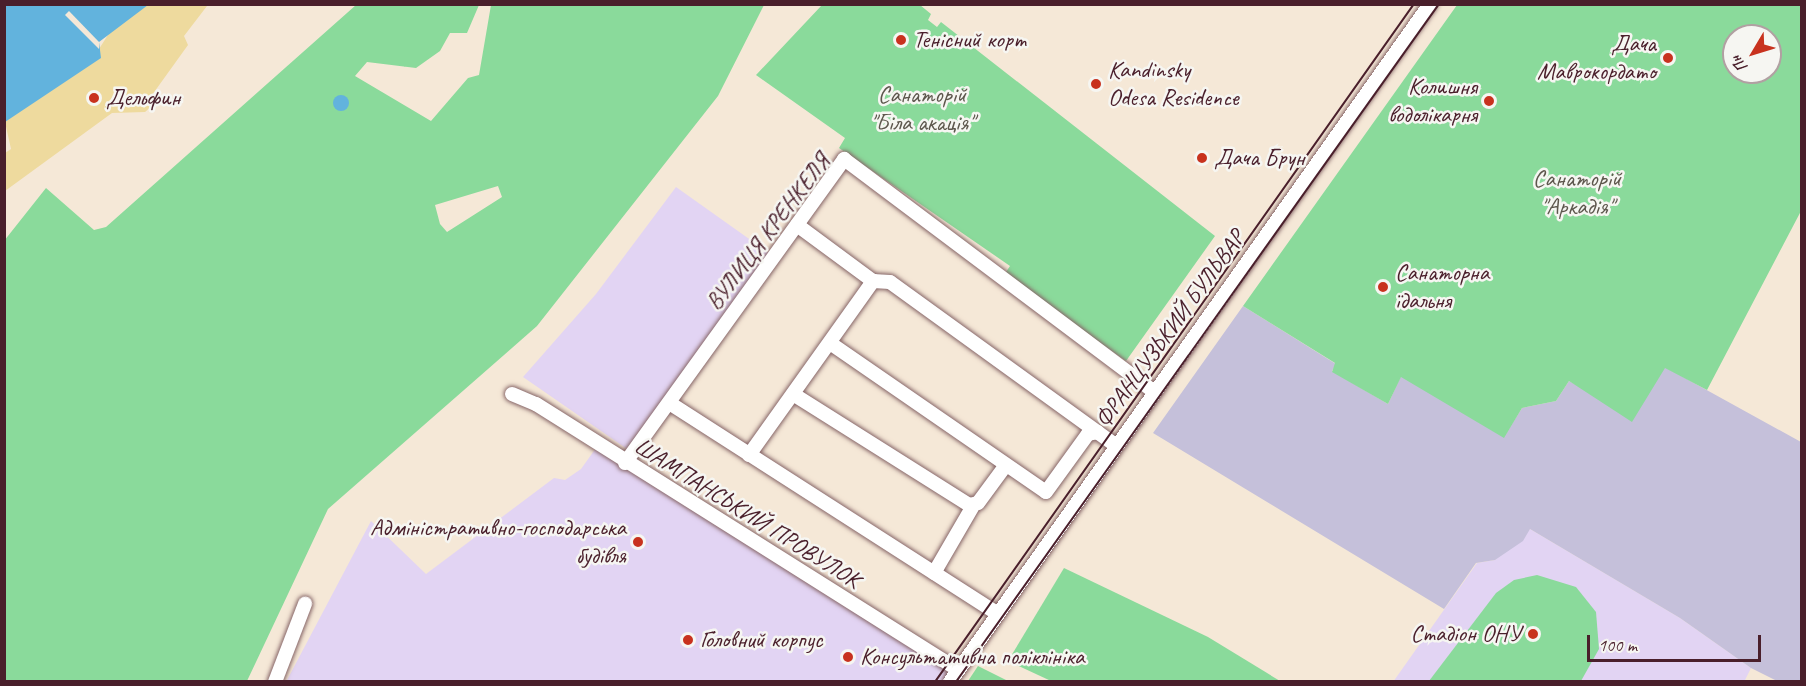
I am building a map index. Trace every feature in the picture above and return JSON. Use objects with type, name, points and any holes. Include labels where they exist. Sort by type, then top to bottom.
[{"type":"street","name":"ФРАНЦУЗЬКИЙ БУЛЬВАР","points":[[954,676],[995,612],[1430,4]]},
{"type":"street","name":"ВУЛИЦЯ КРЕНКЕЛЯ","points":[[625,463],[671,404],[844,159],[1154,392]]},
{"type":"street","points":[[797,225],[873,281],[890,282],[1114,445]]},
{"type":"street","points":[[749,455],[873,281]]},
{"type":"street","points":[[830,342],[1046,492],[1088,434],[1098,432]]},
{"type":"street","name":"ШАМПАНСЬКИЙ ПРОВУЛОК","points":[[512,394],[536,404],[954,676]]},
{"type":"street","points":[[793,394],[973,506]]},
{"type":"street","points":[[671,404],[995,612]]},
{"type":"street","points":[[934,573],[973,506],[1006,465]]},
{"type":"street","points":[[275,681],[305,604]]},
{"type":"shaded area","points":[[676,187],[769,253],[627,449],[523,377],[596,294]]},
{"type":"shaded area","points":[[1243,306],[1336,364],[1332,371],[1388,404],[1401,376],[1504,437],[1522,408],[1556,401],[1569,381],[1587,391],[1665,367],[1801,442],[1801,681],[1777,681],[1751,668],[1680,618],[1530,529],[1523,541],[1495,560],[1476,563],[1444,609],[1153,433]]},
{"type":"shaded area","points":[[596,448],[952,671],[944,682],[286,682],[371,521],[426,574],[554,478],[565,480],[581,469]]},
{"type":"shaded area","points":[[1530,529],[1680,618],[1751,668],[1744,682],[1393,682],[1477,563],[1495,560]]},
{"type":"green space","points":[[356,5],[479,5],[467,33],[450,33],[440,51],[416,68],[367,62],[355,76],[431,121],[468,78],[479,75],[491,5],[764,5],[718,96],[537,326],[328,509],[247,681],[5,681],[4,241],[46,188],[94,230],[106,227]],"holes":[[[498,186],[502,197],[447,232],[440,224],[435,205]]]},
{"type":"green space","name":"Санаторій \"Біла акація\"","points":[[822,5],[920,5],[931,14],[928,20],[937,27],[941,22],[1215,236],[1126,361],[1004,275],[1010,266],[839,148],[845,138],[756,75]]},
{"type":"green space","name":"Санаторій \"Аркадія\"","points":[[1457,5],[1801,5],[1801,211],[1707,390],[1665,368],[1632,422],[1569,381],[1556,401],[1522,408],[1504,438],[1401,377],[1388,404],[1332,372],[1335,363],[1243,306]]},
{"type":"green space","points":[[1064,568],[1208,637],[1280,681],[1051,681],[1008,661]]},
{"type":"green space","name":"Стадіон ОНУ","points":[[1537,575],[1576,587],[1596,612],[1599,649],[1581,681],[1429,681],[1496,593],[1514,580]]},
{"type":"green space","points":[[978,666],[1008,681],[968,681]]},
{"type":"sand","name":"Дельфин","points":[[148,5],[207,6],[184,36],[188,45],[147,102],[152,106],[145,112],[112,113],[5,191],[5,153],[11,149],[5,122],[99,49],[113,27]]},
{"type":"water","points":[[5,5],[148,5],[99,42],[101,58],[5,122]]},
{"type":"water","points":[[341,95],[347,97],[349,103],[347,109],[341,111],[335,109],[333,103],[335,97]]},
{"type":"pier","points":[[69,11],[99,42],[99,49],[65,15]]},
{"type":"tram line","points":[[935,682],[1414,4]]},
{"type":"tram line","points":[[956,682],[1439,4]]},
{"type":"place","name":"Тенісний корт","points":[[901,40]]},
{"type":"place","name":"Дача Маврокордато","points":[[1668,58]]},
{"type":"place","name":"Kandinsky Odesa Residence","points":[[1096,84]]},
{"type":"place","name":"Дельфин","points":[[94,98]]},
{"type":"place","name":"Колишня водолікарня","points":[[1489,101]]},
{"type":"place","name":"Дача Брун","points":[[1202,158]]},
{"type":"place","name":"Санаторна їдальня","points":[[1383,287]]},
{"type":"place","name":"Адміністративно-господарська будівля","points":[[638,542]]},
{"type":"place","name":"Стадіон ОНУ","points":[[1533,634]]},
{"type":"place","name":"Головний корпус","points":[[688,640]]},
{"type":"place","name":"Консультативна поліклініка","points":[[848,657]]}]
